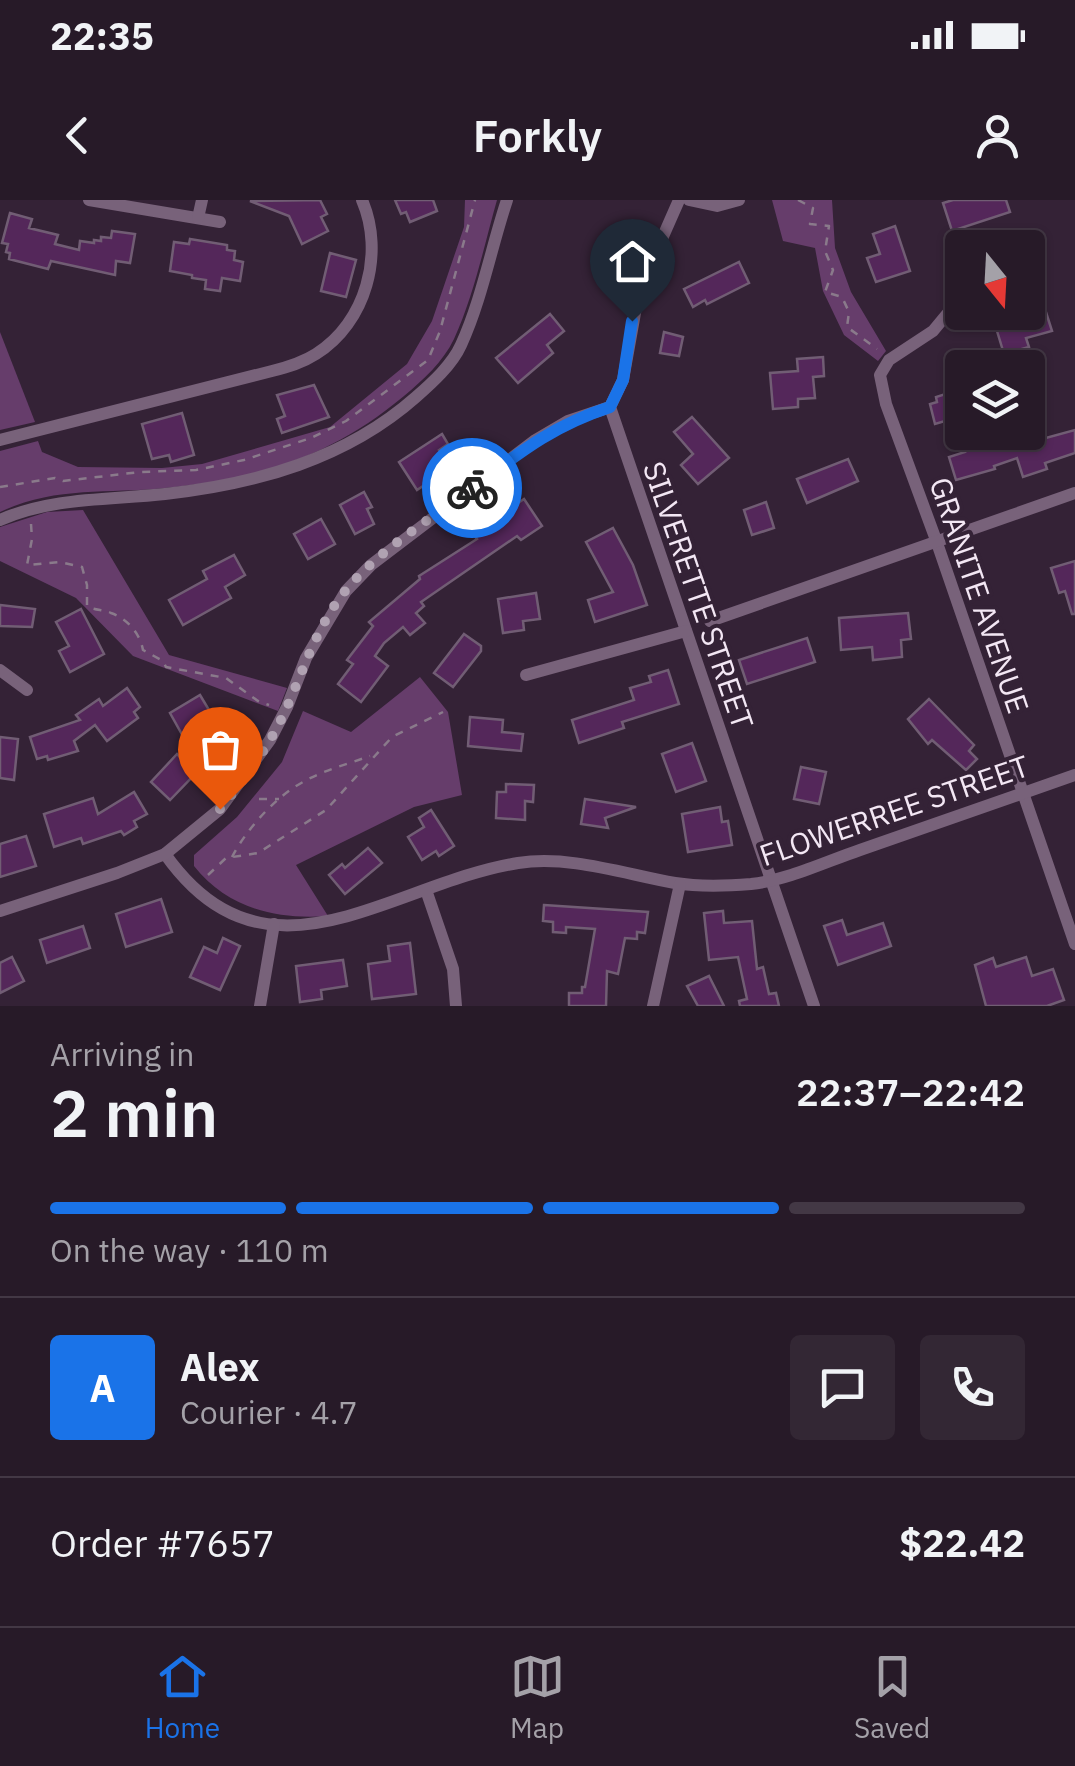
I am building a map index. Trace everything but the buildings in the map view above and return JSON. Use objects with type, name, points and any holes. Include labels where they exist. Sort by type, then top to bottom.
[{"type":"street","points":[[90,200],[220,222]]},
{"type":"street","points":[[198,218],[202,200]]},
{"type":"street","points":[[0,440],[272,371],[314,356],[351,320],[365,288],[373,239],[362,200]]},
{"type":"street","points":[[0,520],[24,509],[58,502],[220,488],[290,470],[356,441],[387,422],[433,382],[459,349],[506,200]]},
{"type":"street","points":[[0,911],[117,874],[165,854],[220,809],[244,780],[287,707],[306,658],[346,590],[371,565],[534,441],[568,421],[610,407],[623,380],[639,291],[678,200]]},
{"type":"street","points":[[689,200],[717,206],[739,200]]},
{"type":"street","points":[[890,360],[933,331],[945,317]]},
{"type":"street","name":"GRANITE AVENUE","points":[[890,360],[880,375],[886,404],[1075,944]]},
{"type":"street","name":"SILVERETTE STREET","points":[[610,407],[814,1006]]},
{"type":"street","points":[[710,620],[1075,493]]},
{"type":"street","points":[[526,676],[686,632]]},
{"type":"street","points":[[0,670],[27,690]]},
{"type":"street","name":"FLOWERREE STREET","points":[[165,854],[179,874],[213,902],[237,914],[274,924],[324,924],[490,868],[541,861],[574,863],[680,884],[769,881],[1075,775]]},
{"type":"street","points":[[653,1006],[680,884]]},
{"type":"street","points":[[426,890],[453,969],[456,1006]]},
{"type":"street","points":[[260,1006],[274,924]]},
{"type":"path","points":[[0,487],[55,478],[63,481],[196,470],[244,460],[311,438],[346,421],[428,360],[440,331],[476,200]]},
{"type":"path","points":[[798,200],[813,208],[810,224],[828,226],[825,252],[833,270],[825,292],[842,296],[849,312],[847,327],[890,360]]},
{"type":"path","points":[[24,509],[32,540],[27,565],[60,562],[82,567],[88,586],[87,606],[116,615],[138,633],[143,650],[163,661],[166,667],[226,678],[258,701],[273,706]]},
{"type":"path","points":[[208,875],[226,858],[258,853],[326,810],[374,754],[403,729],[442,712]]},
{"type":"path","points":[[231,858],[240,840],[280,799],[306,780],[374,754]]},
{"type":"path","points":[[260,799],[280,799]]},
{"type":"shaded area","points":[[465,200],[497,200],[461,322],[432,370],[377,417],[321,450],[263,471],[199,484],[41,498],[0,512],[0,451],[38,441],[42,452],[78,467],[162,468],[202,464],[330,427],[407,364],[432,321],[464,227]]},
{"type":"shaded area","points":[[772,200],[832,200],[835,248],[851,292],[886,351],[878,361],[844,335],[823,291],[815,248],[783,241]]},
{"type":"shaded area","points":[[0,332],[35,422],[0,430]]},
{"type":"shaded area","points":[[83,510],[169,655],[287,688],[278,711],[133,656],[76,598],[0,561],[0,527],[47,512]]},
{"type":"shaded area","points":[[420,677],[448,712],[462,795],[414,807],[296,865],[328,916],[290,916],[254,908],[222,892],[194,866],[194,855],[237,817],[282,762],[303,711],[351,732]]},
{"type":"way so far","points":[[220,809],[270,740],[306,658],[346,590],[371,565],[472,488]]},
{"type":"route","points":[[472,488],[534,441],[568,421],[610,407],[623,380],[632,321]]}]
